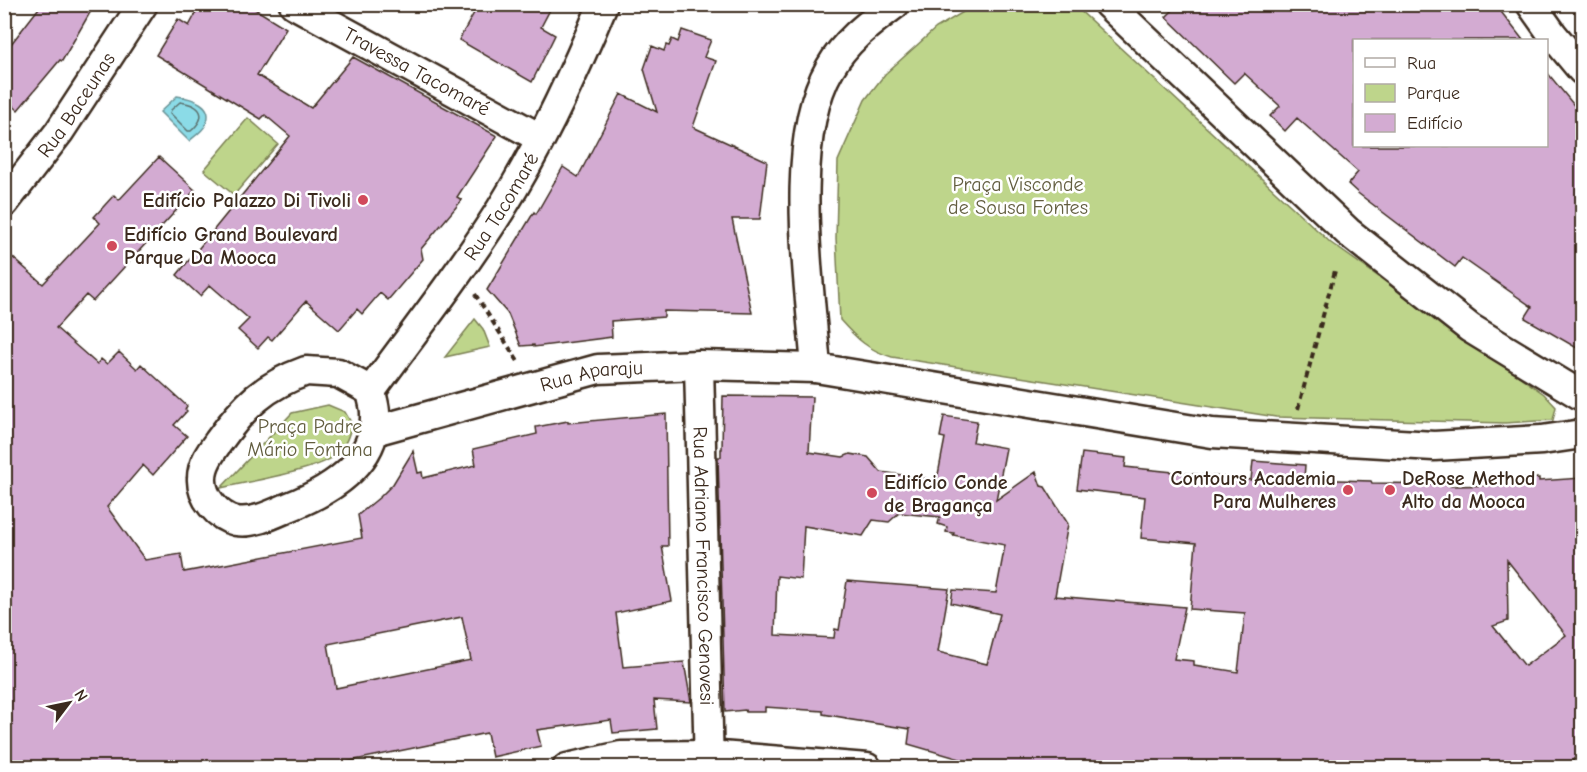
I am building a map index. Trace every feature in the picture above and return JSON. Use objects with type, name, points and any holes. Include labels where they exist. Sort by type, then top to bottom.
[{"type":"street","name":"Rua Baceunas","points":[[4,203],[59,132],[143,4]]},
{"type":"street","name":"Travessa Tacomaré","points":[[294,4],[540,138]]},
{"type":"street","name":"Rua Tacomaré","points":[[371,391],[461,270],[502,207],[566,88],[603,4]]},
{"type":"street","points":[[894,4],[855,34],[830,68],[813,108],[804,203],[816,368],[1212,433],[1434,446],[1542,440],[1582,434]]},
{"type":"street","points":[[1108,4],[1348,232],[1470,328],[1582,396]]},
{"type":"street","points":[[1531,4],[1582,70]]},
{"type":"street","name":"Rua Aparaju","points":[[374,431],[598,369],[699,365],[816,368]]},
{"type":"street","name":"Rua Adriano Francisco Genovesi","points":[[699,365],[709,761]]},
{"type":"street","points":[[306,371],[338,373],[371,391],[375,412],[374,431],[366,452],[350,472],[321,493],[267,516],[238,521],[217,512],[210,504],[202,485],[202,476],[210,454],[231,424],[252,401],[281,380],[306,371]]},
{"type":"street","points":[[567,768],[621,756],[867,768]]},
{"type":"path","points":[[1298,409],[1336,267]]},
{"type":"path","points":[[461,270],[534,386]]},
{"type":"green space","name":"Praça Visconde de Sousa Fontes","points":[[975,5],[1074,5],[1331,243],[1544,394],[1556,407],[1553,420],[1505,423],[1276,417],[892,357],[863,343],[840,320],[836,238],[838,161],[865,100],[885,74],[936,28]]},
{"type":"green space","points":[[248,118],[278,144],[234,195],[204,170]]},
{"type":"green space","points":[[475,319],[483,329],[490,347],[445,357]]},
{"type":"green space","name":"Praça Padre Mário Fontana","points":[[328,405],[345,412],[352,424],[345,443],[338,453],[317,465],[301,470],[221,488],[292,413]]},
{"type":"water","points":[[177,96],[195,100],[207,111],[205,126],[189,141],[160,112]]},
{"type":"building","points":[[42,4],[95,4],[62,61],[60,60],[18,110],[4,98],[4,53]]},
{"type":"building","points":[[201,4],[247,4],[286,28],[257,75],[311,108],[353,57],[497,136],[457,197],[462,200],[421,249],[423,259],[388,300],[380,293],[362,314],[357,309],[339,330],[306,301],[272,340],[268,337],[258,348],[238,330],[249,319],[210,285],[200,296],[177,275],[290,136],[265,115],[261,119],[156,55],[178,19],[189,26]]},
{"type":"building","points":[[479,4],[553,4],[541,27],[555,35],[532,82],[459,40]]},
{"type":"building","points":[[1179,4],[1495,4],[1522,39],[1353,39],[1353,147],[1548,147],[1548,73],[1582,115],[1582,351],[1525,318],[1532,307],[1462,258],[1455,267],[1359,194],[1348,184],[1358,172],[1297,118],[1285,131],[1270,116],[1280,106],[1244,73],[1234,83],[1166,17]]},
{"type":"building","points":[[682,30],[711,40],[704,57],[716,61],[693,127],[767,161],[760,219],[732,219],[752,313],[664,311],[664,317],[611,321],[612,337],[534,347],[534,345],[521,346],[508,314],[487,290],[563,167],[578,177],[621,94],[657,112],[644,69],[652,46],[664,51],[672,39],[678,42]]},
{"type":"building","points":[[159,157],[195,190],[93,301],[86,295],[56,328],[97,364],[101,359],[107,364],[119,352],[137,369],[141,364],[187,406],[185,409],[187,411],[174,425],[187,436],[153,475],[143,465],[107,507],[145,560],[181,554],[184,572],[362,538],[358,515],[393,484],[413,451],[418,473],[422,472],[423,478],[476,465],[473,449],[537,434],[536,427],[568,421],[568,423],[666,414],[668,546],[662,546],[672,601],[616,613],[623,667],[684,662],[691,702],[654,700],[657,729],[613,733],[611,720],[537,730],[541,746],[492,757],[487,733],[345,762],[346,765],[334,768],[4,768],[4,250],[43,284],[100,223],[94,217],[114,195],[119,200]],"holes":[[[462,617],[471,660],[336,688],[328,644]]]},
{"type":"building","points":[[723,396],[812,397],[809,452],[843,457],[850,454],[868,457],[881,472],[937,480],[945,438],[940,437],[944,416],[977,421],[973,442],[1006,448],[996,500],[1036,472],[1041,486],[1045,487],[1068,524],[1055,596],[1185,607],[1174,659],[1194,661],[1194,665],[1238,672],[1245,613],[1190,609],[1196,543],[1141,538],[1145,497],[1077,489],[1082,453],[1126,458],[1125,467],[1251,480],[1253,461],[1305,465],[1304,479],[1371,481],[1372,483],[1450,484],[1450,486],[1503,485],[1503,480],[1539,478],[1539,481],[1582,478],[1582,752],[1563,768],[991,768],[908,744],[910,729],[846,719],[823,714],[823,711],[765,707],[765,712],[746,712],[745,710],[725,712],[718,457],[721,457]],"holes":[[[899,513],[940,517],[938,524],[947,527],[946,532],[1005,545],[996,593],[953,590],[951,603],[1000,614],[987,664],[938,652],[949,589],[847,581],[839,630],[835,629],[834,638],[775,635],[777,576],[801,579],[804,526],[863,536],[873,520],[889,522]],[[1507,560],[1566,635],[1525,666],[1493,626],[1508,621]]]},
{"type":"place","name":"Edifício Palazzo Di Tivoli","points":[[363,200]]},
{"type":"place","name":"Edifício Grand Boulevard Parque Da Mooca","points":[[112,246]]},
{"type":"place","name":"Contours Academia Para Mulheres","points":[[1348,490]]},
{"type":"place","name":"DeRose Method Alto da Mooca","points":[[1390,490]]},
{"type":"place","name":"Edifício Conde de Bragança","points":[[872,493]]}]
